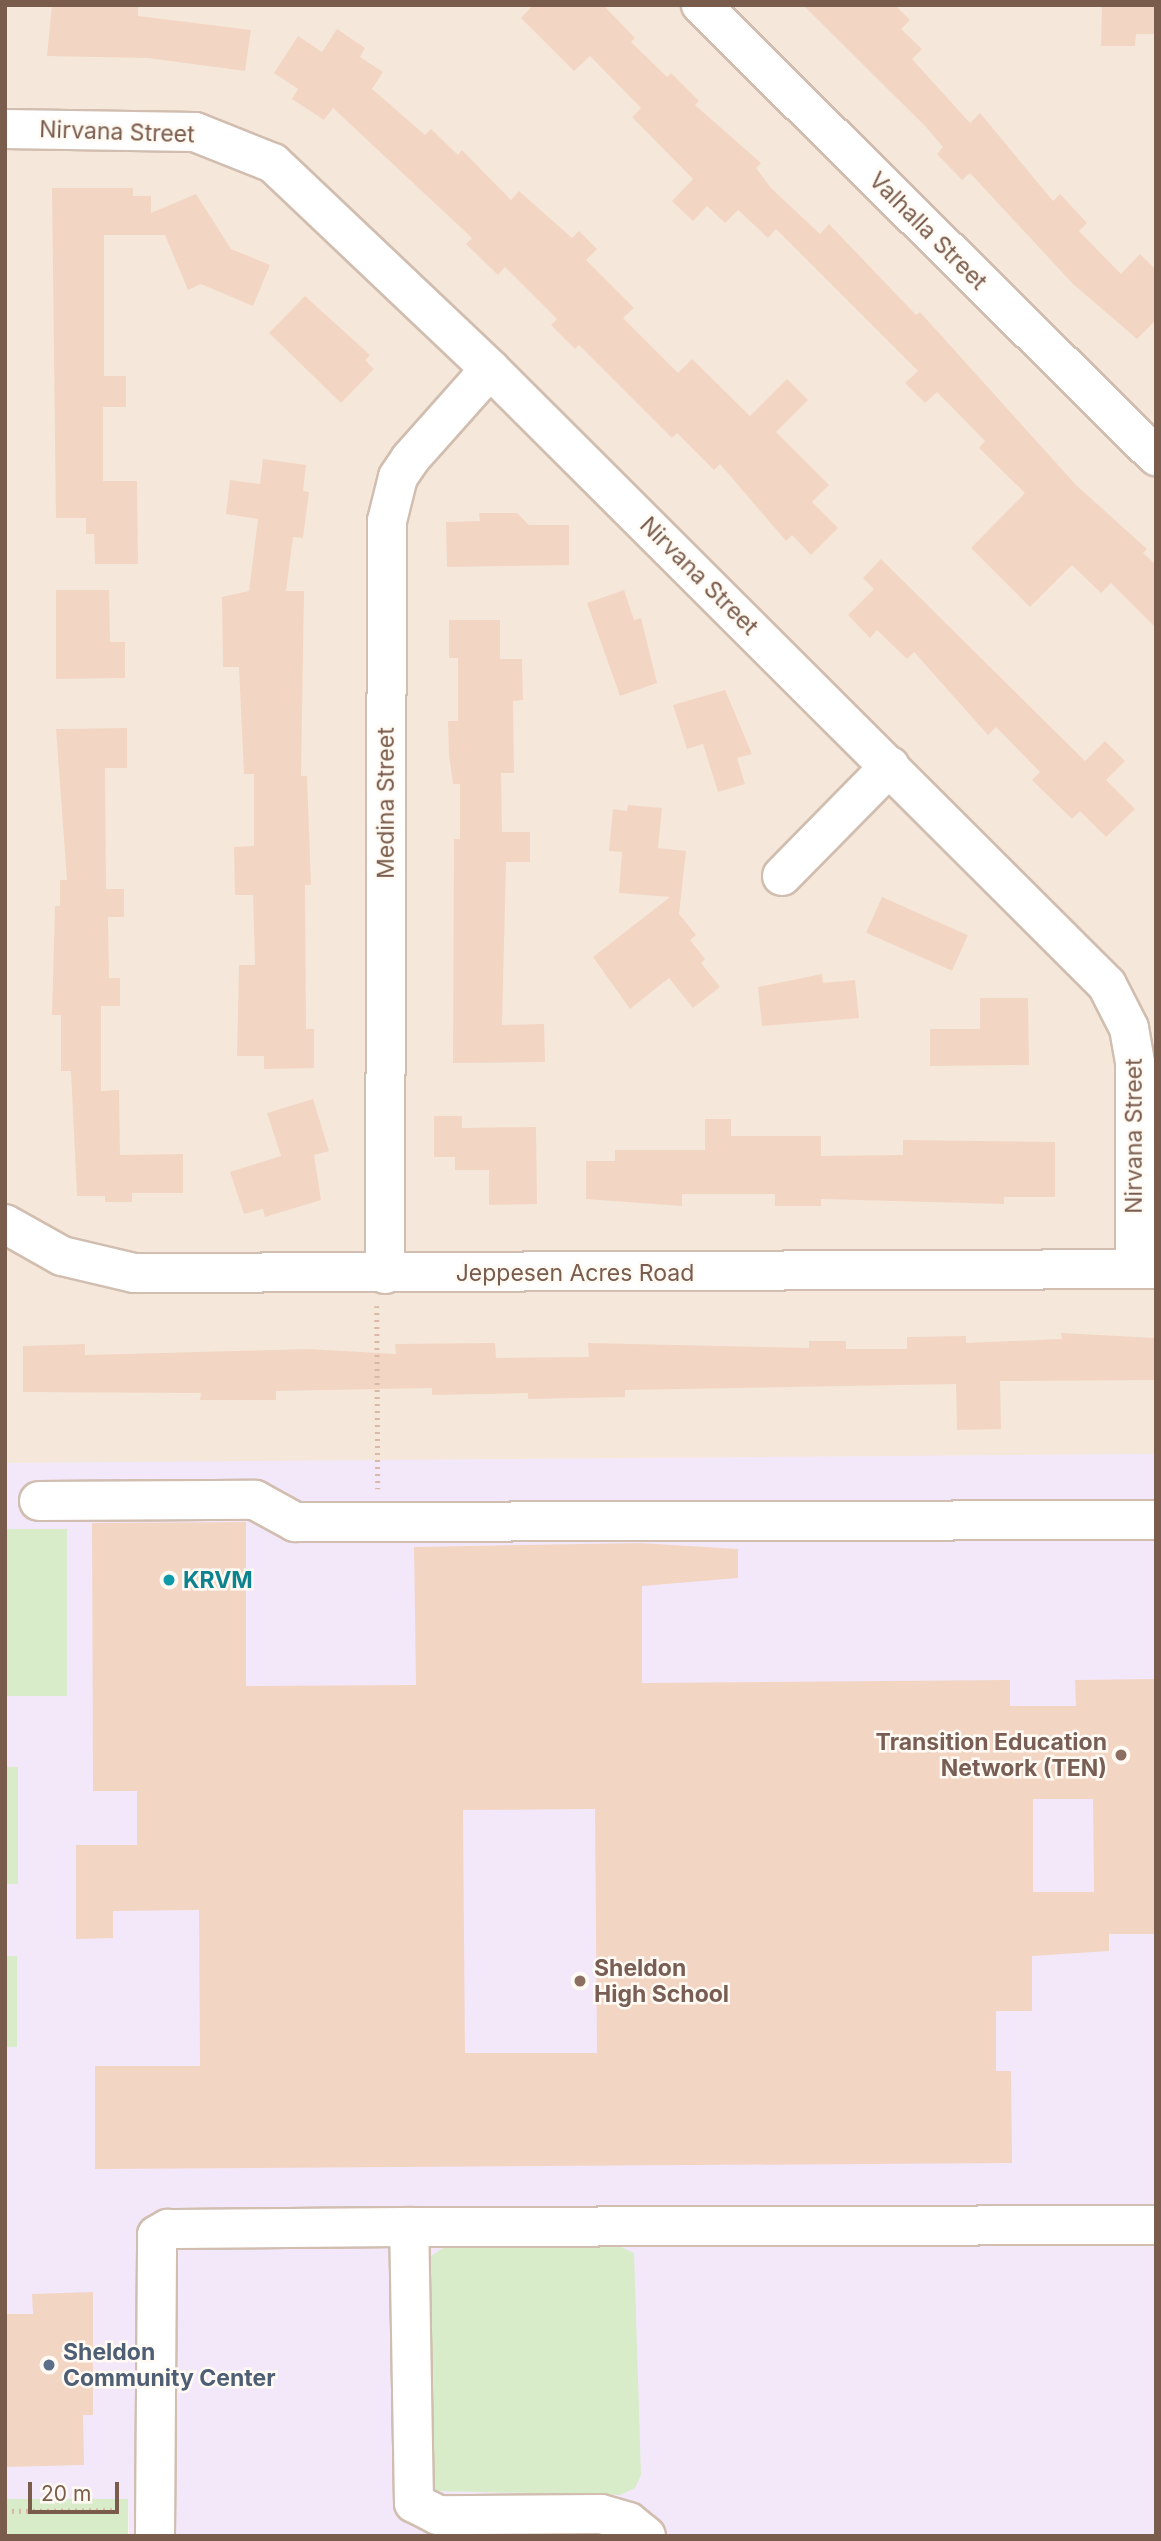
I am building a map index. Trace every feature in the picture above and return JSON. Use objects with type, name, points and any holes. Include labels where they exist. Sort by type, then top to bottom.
[{"type":"street","name":"Valhalla Street","points":[[701,5],[1156,456]]},
{"type":"street","name":"Nirvana Street","points":[[5,129],[146,128],[242,146],[287,175],[490,369],[890,766],[1117,999],[1135,1063],[1145,1269]]},
{"type":"street","name":"Medina Street","points":[[381,1273],[387,521],[398,477],[410,459],[490,369]]},
{"type":"street","points":[[782,876],[890,766]]},
{"type":"street","name":"Jeppesen Acres Road","points":[[5,1224],[62,1256],[124,1272],[1145,1269]]},
{"type":"street","points":[[39,1501],[255,1500],[295,1522],[1156,1520]]},
{"type":"street","points":[[148,2518],[157,2235],[168,2229],[1156,2225]]},
{"type":"street","points":[[409,2227],[414,2503],[438,2515],[601,2514],[629,2522],[646,2536]]},
{"type":"path","points":[[378,1522],[381,1273]]},
{"type":"path","points":[[5,2511],[148,2518]]},
{"type":"shaded area","points":[[5,5],[1156,5],[1156,1463],[5,1463]]},
{"type":"shaded area","name":"Sheldon High School","points":[[1156,1454],[1156,2536],[129,2536],[128,2499],[5,2499],[5,1463]]},
{"type":"green space","points":[[5,1529],[67,1529],[67,1696],[5,1696]]},
{"type":"green space","points":[[5,1767],[18,1767],[18,1884],[5,1884]]},
{"type":"green space","points":[[5,1956],[17,1956],[17,2047],[5,2047]]},
{"type":"green space","points":[[446,2246],[619,2246],[634,2253],[641,2475],[635,2488],[620,2495],[434,2491],[429,2485],[427,2259]]},
{"type":"green space","points":[[5,2499],[128,2499],[128,2536],[5,2536]]},
{"type":"building","points":[[52,5],[138,5],[138,16],[251,30],[245,71],[148,58],[47,56]]},
{"type":"building","points":[[533,5],[603,5],[635,38],[631,42],[667,77],[671,73],[699,101],[695,105],[761,163],[756,168],[771,188],[820,234],[829,224],[916,315],[920,312],[1076,485],[1147,549],[1143,553],[1156,565],[1156,628],[1111,583],[1101,593],[1072,565],[1030,607],[971,548],[1025,493],[979,448],[985,441],[937,392],[925,403],[905,383],[918,371],[776,229],[768,238],[738,210],[725,223],[707,206],[693,221],[672,201],[693,179],[632,117],[641,108],[590,56],[574,71],[521,18]]},
{"type":"building","points":[[803,5],[895,5],[910,20],[901,29],[922,49],[912,59],[970,123],[980,113],[1053,201],[1060,194],[1087,223],[1079,231],[1121,274],[1140,254],[1156,270],[1156,320],[1137,339],[1073,284],[970,173],[962,180],[937,154],[943,147],[926,127]]},
{"type":"building","points":[[1102,5],[1156,5],[1156,34],[1136,34],[1135,46],[1101,46]]},
{"type":"building","points":[[337,29],[365,48],[360,57],[383,72],[372,89],[425,135],[431,129],[458,155],[462,150],[511,200],[519,191],[572,238],[579,231],[597,249],[586,260],[634,308],[623,318],[678,373],[692,359],[750,416],[787,379],[808,400],[776,432],[829,485],[812,502],[838,528],[811,555],[792,535],[786,541],[720,464],[714,470],[677,433],[672,438],[579,345],[575,349],[551,325],[557,319],[505,267],[498,275],[466,244],[472,238],[333,108],[324,120],[292,99],[298,89],[274,73],[298,36],[322,52]]},
{"type":"building","points":[[52,188],[133,188],[133,196],[151,196],[151,213],[196,194],[231,249],[270,265],[253,306],[201,284],[188,290],[165,235],[104,235],[104,376],[126,376],[126,407],[103,407],[103,481],[137,481],[138,564],[95,564],[94,534],[86,534],[86,518],[56,518]]},
{"type":"building","points":[[305,296],[370,355],[365,360],[374,369],[341,403],[269,333]]},
{"type":"building","points":[[263,459],[306,465],[303,491],[309,492],[303,538],[293,537],[286,591],[304,591],[301,776],[307,776],[311,885],[305,885],[306,1029],[314,1029],[314,1068],[264,1069],[264,1056],[237,1056],[239,965],[255,965],[253,895],[235,895],[234,847],[254,846],[254,774],[244,774],[239,667],[223,667],[222,597],[249,591],[258,519],[226,514],[230,480],[260,484]]},
{"type":"building","points":[[479,513],[517,513],[529,525],[569,525],[569,565],[447,567],[446,522],[480,521]]},
{"type":"building","points":[[881,559],[1085,761],[1105,741],[1125,761],[1106,780],[1135,809],[1106,837],[1080,811],[1072,819],[1032,780],[1040,772],[996,727],[988,735],[914,652],[907,659],[877,630],[870,638],[848,615],[874,589],[863,578]]},
{"type":"building","points":[[56,590],[109,590],[110,642],[125,642],[125,678],[56,679]]},
{"type":"building","points":[[624,590],[634,620],[641,618],[657,683],[620,696],[587,603]]},
{"type":"building","points":[[449,620],[500,620],[500,659],[522,659],[523,700],[513,701],[514,773],[501,773],[502,832],[530,832],[530,862],[506,862],[502,1025],[544,1024],[545,1062],[453,1063],[454,839],[460,839],[460,784],[453,784],[449,755],[448,721],[458,721],[458,658],[449,658]]},
{"type":"building","points":[[725,690],[752,754],[737,758],[745,784],[718,792],[703,744],[687,749],[673,705]]},
{"type":"building","points":[[127,728],[127,768],[105,768],[106,889],[124,889],[124,917],[108,917],[109,978],[120,978],[120,1006],[101,1006],[101,1091],[119,1090],[120,1155],[183,1154],[183,1193],[132,1193],[132,1202],[105,1202],[105,1196],[77,1196],[71,1071],[61,1071],[61,1015],[52,1015],[55,906],[60,906],[60,880],[67,880],[56,729]]},
{"type":"building","points":[[628,805],[662,808],[658,848],[686,851],[679,914],[696,935],[690,940],[705,959],[701,963],[720,987],[693,1008],[669,978],[630,1009],[593,957],[670,897],[619,893],[622,852],[609,851],[613,809],[627,811]]},
{"type":"building","points":[[882,897],[968,935],[952,971],[866,933]]},
{"type":"building","points":[[822,974],[823,983],[855,980],[859,1018],[762,1026],[758,987]]},
{"type":"building","points":[[980,998],[1028,998],[1029,1065],[930,1066],[930,1029],[980,1029]]},
{"type":"building","points":[[313,1099],[329,1151],[314,1155],[321,1200],[265,1217],[263,1209],[244,1214],[230,1172],[281,1156],[267,1113]]},
{"type":"building","points":[[434,1116],[462,1116],[462,1128],[536,1127],[537,1204],[489,1205],[489,1170],[455,1170],[455,1157],[434,1157]]},
{"type":"building","points":[[705,1119],[731,1119],[731,1136],[821,1136],[821,1156],[903,1155],[903,1140],[1055,1142],[1055,1197],[1004,1197],[1004,1204],[821,1199],[821,1206],[775,1206],[775,1194],[682,1194],[682,1206],[586,1199],[586,1161],[615,1161],[615,1150],[705,1150]]},
{"type":"building","points":[[1061,1333],[1156,1338],[1156,1380],[1000,1381],[1001,1429],[957,1430],[956,1384],[625,1390],[625,1397],[528,1399],[528,1393],[432,1395],[432,1388],[276,1391],[276,1400],[200,1400],[201,1393],[23,1392],[23,1346],[85,1344],[85,1355],[308,1349],[396,1354],[395,1344],[495,1343],[496,1358],[589,1357],[588,1343],[809,1348],[809,1341],[846,1341],[846,1349],[907,1349],[907,1337],[966,1336],[966,1343],[1062,1339]]},
{"type":"building","name":"Sheldon High School","points":[[246,1522],[246,1686],[416,1685],[414,1547],[640,1543],[738,1549],[738,1578],[642,1586],[642,1683],[1010,1680],[1010,1706],[1076,1706],[1075,1680],[1156,1679],[1156,1934],[1109,1934],[1109,1951],[1032,1956],[1032,2011],[996,2011],[996,2071],[1011,2071],[1012,2163],[95,2169],[95,2066],[200,2066],[199,1910],[113,1911],[113,1938],[76,1939],[76,1845],[137,1845],[137,1791],[93,1791],[92,1523]],"holes":[[[1033,1799],[1093,1799],[1094,1892],[1033,1892]],[[595,1809],[597,2053],[465,2053],[463,1810]]]},
{"type":"building","name":"Sheldon Community Center","points":[[93,2292],[93,2415],[83,2415],[84,2465],[5,2467],[5,2314],[33,2314],[32,2294]]},
{"type":"place","name":"KRVM","points":[[169,1580]]},
{"type":"place","name":"Transition Education Network (TEN)","points":[[1121,1755]]},
{"type":"place","name":"Sheldon High School","points":[[580,1981]]},
{"type":"place","name":"Sheldon Community Center","points":[[49,2365]]}]
